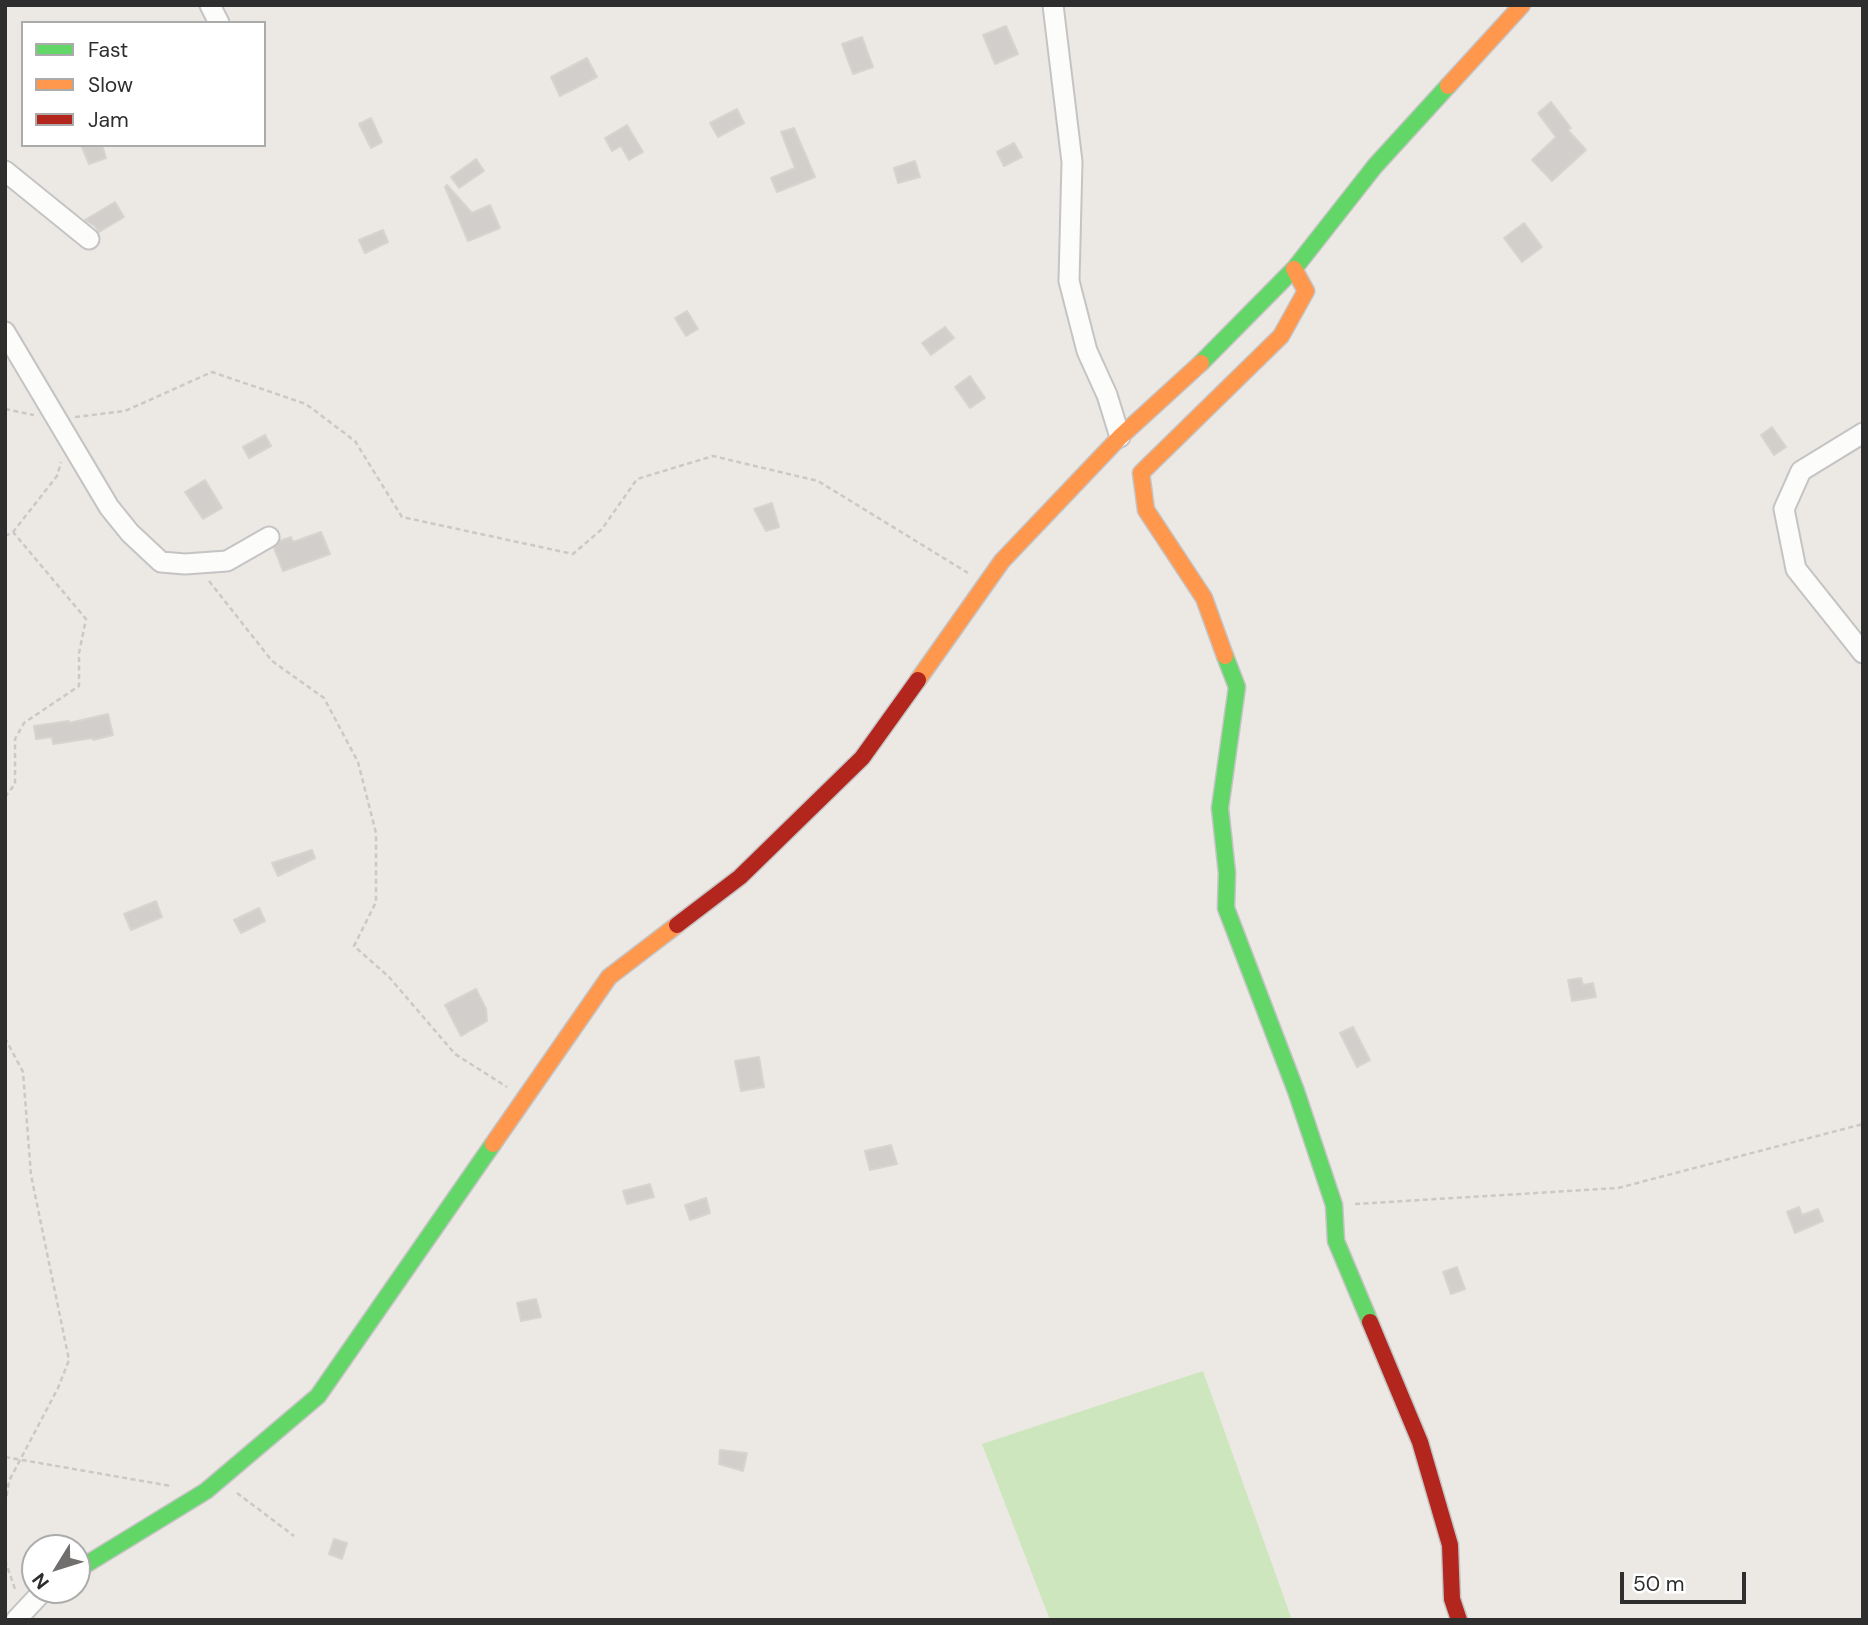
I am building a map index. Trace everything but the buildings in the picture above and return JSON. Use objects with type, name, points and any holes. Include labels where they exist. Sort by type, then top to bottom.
[{"type":"street","points":[[210,5],[218,21]]},
{"type":"street","points":[[1053,5],[1072,162],[1069,281],[1087,351],[1107,395],[1120,437]]},
{"type":"street","points":[[91,1561],[206,1491],[318,1396],[609,977],[740,877],[862,758],[1002,561],[1120,437],[1217,349],[1294,269],[1375,166],[1522,5]]},
{"type":"street","points":[[5,170],[89,239]]},
{"type":"street","points":[[1294,269],[1306,291],[1281,336],[1141,473],[1146,510],[1204,598],[1237,687],[1220,808],[1227,873],[1226,908],[1297,1091],[1334,1205],[1336,1241],[1420,1441],[1450,1545],[1452,1599],[1459,1620]]},
{"type":"street","points":[[5,332],[109,507],[130,533],[161,562],[227,561],[269,537]]},
{"type":"street","points":[[1863,433],[1801,471],[1784,509],[1796,569],[1863,653]]},
{"type":"path","points":[[5,410],[63,428],[125,411],[212,372],[306,404],[355,441],[402,517],[573,554],[602,529],[636,479],[713,456],[818,481],[986,584]]},
{"type":"path","points":[[5,536],[13,533],[57,477],[63,428]]},
{"type":"path","points":[[5,797],[15,784],[15,739],[24,723],[79,686],[79,653],[86,619],[13,533]]},
{"type":"path","points":[[195,563],[272,661],[324,698],[358,762],[376,833],[376,902],[354,946],[389,977],[455,1054],[525,1098]]},
{"type":"path","points":[[5,1038],[23,1072],[31,1175],[69,1360],[58,1388],[9,1481],[5,1506]]},
{"type":"path","points":[[1334,1205],[1618,1188],[1863,1124]]},
{"type":"path","points":[[5,1457],[206,1491],[228,1486],[294,1536]]},
{"type":"path","points":[[5,1560],[19,1616]]},
{"type":"green space","points":[[1203,1371],[1292,1620],[1050,1620],[982,1444]]},
{"type":"traffic: fast","points":[[1201,363],[1294,269],[1375,166],[1448,86]]},
{"type":"traffic: fast","points":[[1225,656],[1237,687],[1220,808],[1227,873],[1226,908],[1296,1091],[1334,1205],[1336,1241],[1370,1322]]},
{"type":"traffic: fast","points":[[91,1561],[206,1491],[318,1396],[493,1144]]},
{"type":"traffic: slow","points":[[1448,86],[1522,5]]},
{"type":"traffic: slow","points":[[1225,656],[1204,598],[1146,510],[1141,473],[1281,336],[1306,291],[1294,269]]},
{"type":"traffic: slow","points":[[918,680],[1002,561],[1120,437],[1201,363]]},
{"type":"traffic: slow","points":[[493,1144],[609,977],[677,925]]},
{"type":"traffic: jam","points":[[677,925],[740,877],[862,758],[918,680]]},
{"type":"traffic: jam","points":[[1370,1322],[1420,1442],[1450,1545],[1452,1599],[1459,1620]]}]
